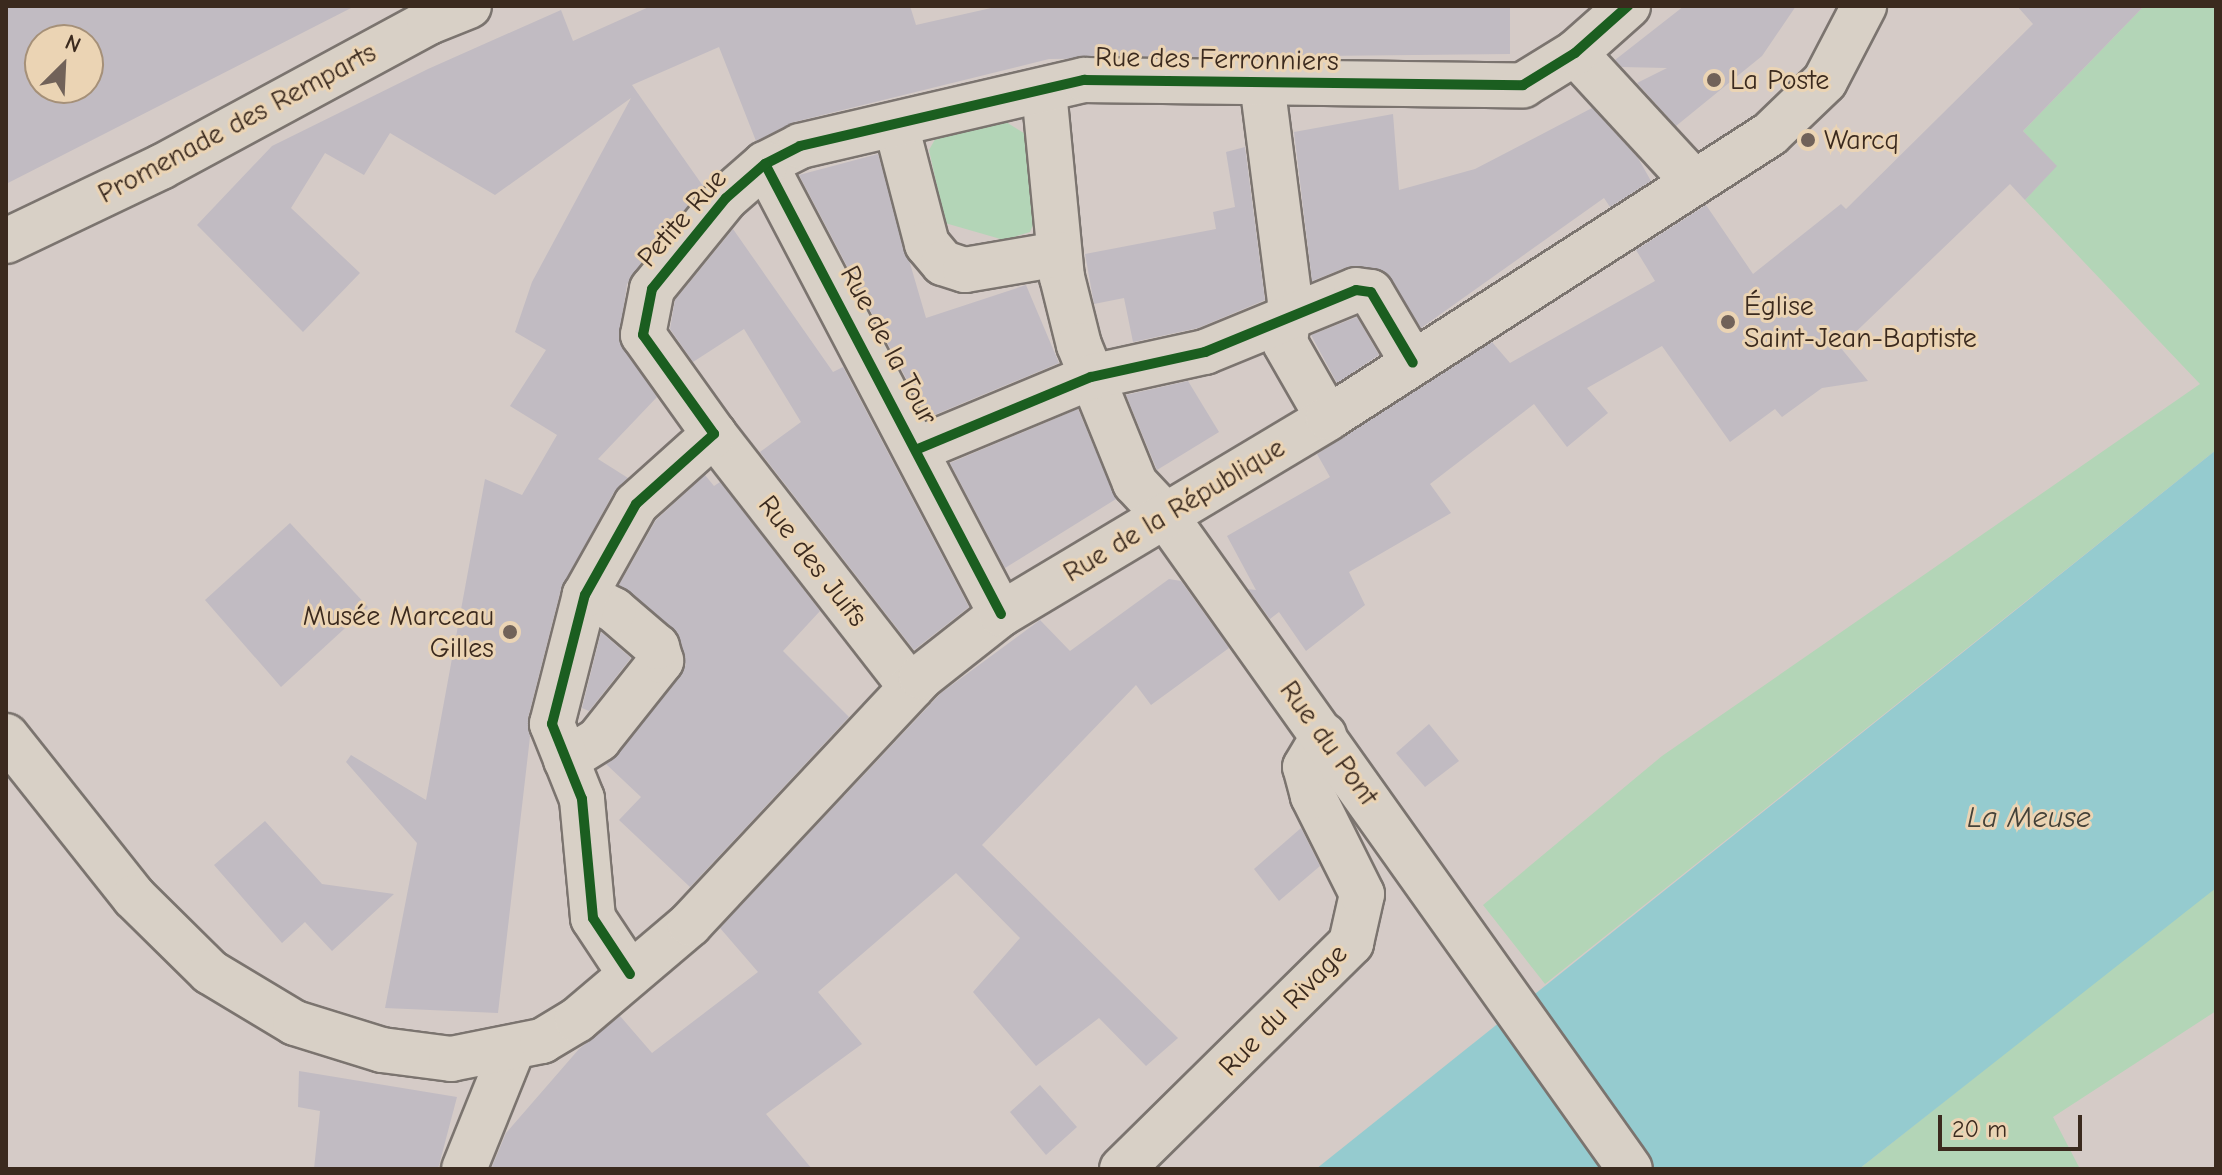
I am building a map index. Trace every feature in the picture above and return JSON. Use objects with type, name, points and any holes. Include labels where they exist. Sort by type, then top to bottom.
[{"type":"street","name":"Promenade des Remparts","points":[[6,241],[161,167],[429,22],[469,6]]},
{"type":"street","name":"Rue des Ferronniers","points":[[776,158],[896,125],[1084,80],[1523,85],[1575,53],[1628,6]]},
{"type":"street","name":"Rue de la République","points":[[6,736],[134,897],[210,972],[295,1023],[382,1050],[451,1059],[512,1050],[542,1041],[577,1020],[708,905],[911,687],[1001,614],[1328,418],[1770,134],[1825,81],[1864,6]]},
{"type":"street","points":[[1575,53],[1694,182]]},
{"type":"street","points":[[1262,83],[1290,302],[1285,343],[1328,418]]},
{"type":"street","name":"Rue du Pont","points":[[1044,91],[1059,254],[1079,345],[1135,483],[1165,515],[1324,735],[1630,1169]]},
{"type":"street","points":[[896,125],[927,244],[943,263],[965,270],[1059,254]]},
{"type":"street","name":"Petite Rue","points":[[714,434],[643,335],[652,289],[726,198],[776,158]]},
{"type":"street","name":"Rue de la Tour","points":[[776,158],[1001,614]]},
{"type":"street","points":[[918,449],[1091,377],[1205,352],[1287,322],[1356,290],[1371,292],[1413,363]]},
{"type":"street","points":[[630,974],[593,918],[582,799],[552,724],[562,668],[585,595],[636,504],[714,434]]},
{"type":"street","name":"Rue des Juifs","points":[[714,434],[911,687]]},
{"type":"street","points":[[566,760],[599,739],[661,661],[657,647],[614,610],[585,595]]},
{"type":"street","name":"Rue du Rivage","points":[[1122,1169],[1351,943],[1362,894],[1313,796],[1305,767],[1324,735]]},
{"type":"street","points":[[464,1169],[512,1050]]},
{"type":"green space","points":[[2144,6],[2216,6],[2216,450],[1545,984],[1483,905],[1662,756],[2200,384],[2025,200],[2056,166],[2023,131]]},
{"type":"green space","points":[[1006,122],[1027,135],[1039,211],[1030,232],[1004,240],[945,223],[929,150],[938,134]]},
{"type":"green space","points":[[2216,886],[2216,1011],[2053,1117],[2080,1169],[1859,1169]]},
{"type":"water","name":"La Meuse","points":[[2216,450],[2216,888],[1859,1169],[1316,1169]]},
{"type":"building","points":[[6,6],[355,6],[6,184]]},
{"type":"building","points":[[651,6],[910,6],[916,25],[1000,6],[1510,6],[1510,54],[1049,59],[794,122],[756,141],[719,47],[632,85],[703,186],[627,284],[619,341],[657,397],[598,459],[628,478],[614,492],[561,589],[528,718],[530,737],[498,1013],[385,1008],[417,843],[346,762],[351,755],[426,800],[485,479],[522,495],[557,435],[510,406],[546,350],[515,332],[532,282],[631,98],[495,195],[390,133],[364,175],[325,153],[291,208],[360,273],[303,332],[197,225],[272,146],[428,69],[561,10],[573,41]]},
{"type":"building","points":[[1684,6],[1796,6],[1762,56],[1676,126],[1637,83],[1667,68],[1622,67],[1615,60]]},
{"type":"building","points":[[2017,6],[2144,6],[2023,131],[2057,166],[2025,200],[2010,184],[1840,347],[1868,381],[1822,388],[1782,417],[1775,409],[1730,442],[1662,346],[1587,388],[1608,413],[1567,447],[1534,404],[1430,484],[1451,513],[1349,572],[1365,605],[1306,651],[1279,612],[1270,619],[1248,589],[1256,590],[1227,536],[1330,477],[1317,454],[1492,342],[1510,363],[1655,281],[1636,250],[1706,205],[1753,274],[1841,204],[1846,209],[2033,24]]},
{"type":"building","points":[[1592,108],[1638,158],[1651,181],[1610,207],[1604,198],[1421,328],[1384,271],[1347,267],[1312,281],[1294,132],[1393,114],[1399,190],[1475,169]]},
{"type":"building","points":[[1245,147],[1265,300],[1198,328],[1133,342],[1124,298],[1094,304],[1085,254],[1216,229],[1213,212],[1235,207],[1226,152]]},
{"type":"building","points":[[878,154],[926,318],[1026,285],[1059,363],[927,418],[799,175]]},
{"type":"building","points":[[733,229],[833,372],[843,367],[969,607],[914,650],[760,452],[801,422],[744,329],[693,362],[670,329],[675,300]]},
{"type":"building","points":[[1357,317],[1379,355],[1337,383],[1311,335]]},
{"type":"building","points":[[1188,381],[1219,432],[1157,470],[1126,395]]},
{"type":"building","points":[[1078,409],[1116,499],[1005,568],[950,463]]},
{"type":"building","points":[[705,475],[714,486],[720,482],[820,611],[783,651],[849,717],[690,887],[619,820],[641,797],[606,764],[686,665],[674,629],[619,585],[656,520]]},
{"type":"building","points":[[290,523],[368,607],[281,687],[205,600]]},
{"type":"building","points":[[1169,579],[1181,581],[1229,648],[1151,705],[1136,685],[982,845],[1178,1038],[1146,1066],[1099,1018],[1036,1066],[973,992],[1020,938],[956,873],[818,992],[862,1044],[766,1114],[812,1169],[491,1169],[506,1133],[579,1049],[620,1016],[652,1053],[758,972],[720,928],[941,693],[1040,620],[1070,651]]},
{"type":"building","points":[[601,632],[631,658],[589,711],[582,708]]},
{"type":"building","points":[[1429,724],[1459,761],[1425,787],[1396,753]]},
{"type":"building","points":[[265,821],[322,884],[394,894],[332,951],[305,922],[282,943],[214,865]]},
{"type":"building","points":[[1301,828],[1320,866],[1279,901],[1254,869]]},
{"type":"building","points":[[299,1071],[457,1097],[438,1169],[314,1169],[320,1111],[298,1107]]},
{"type":"building","points":[[1040,1085],[1077,1127],[1046,1155],[1010,1112]]},
{"type":"cycle path","points":[[1001,614],[765,164],[800,146],[1084,80],[1523,85],[1575,53],[1628,6]]},
{"type":"cycle path","points":[[630,974],[593,918],[582,799],[552,724],[585,595],[636,504],[714,434],[643,335],[652,289],[726,198],[765,164]]},
{"type":"cycle path","points":[[918,449],[1091,377],[1205,352],[1356,290],[1371,292],[1413,363]]},
{"type":"place","name":"La Poste","points":[[1714,80]]},
{"type":"place","name":"Warcq","points":[[1808,140]]},
{"type":"place","name":"Église Saint-Jean-Baptiste","points":[[1728,322]]},
{"type":"place","name":"Musée Marceau Gilles","points":[[510,632]]}]
